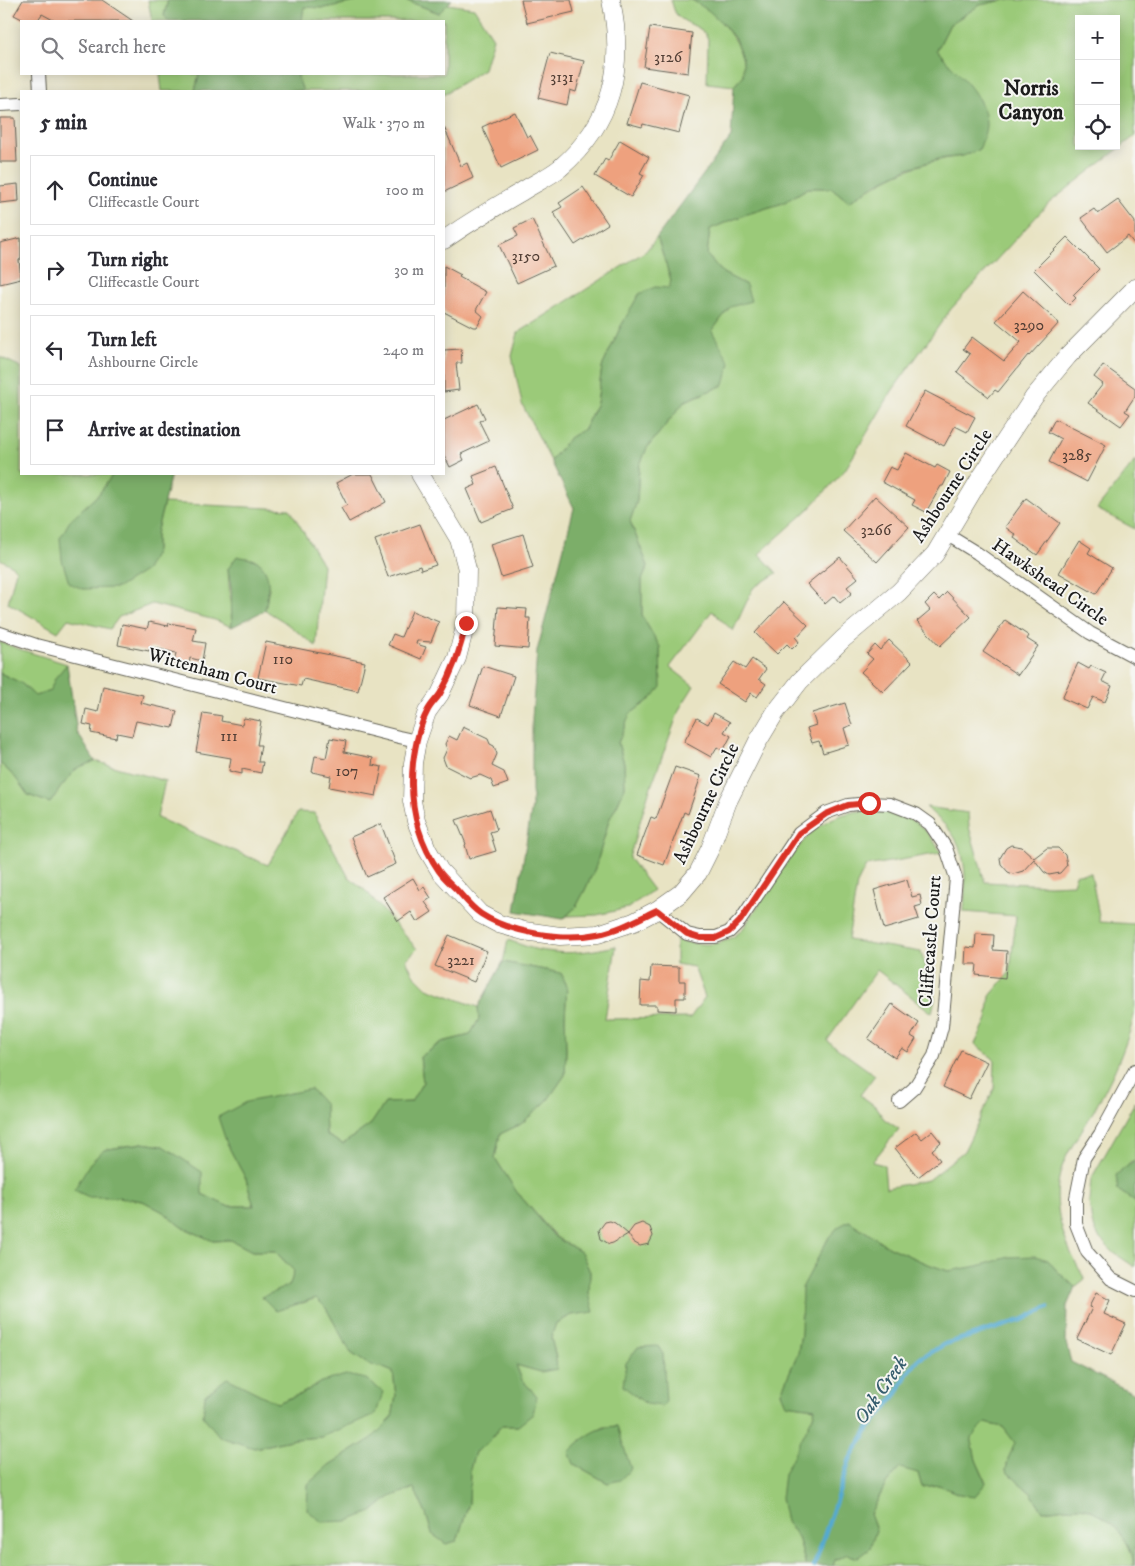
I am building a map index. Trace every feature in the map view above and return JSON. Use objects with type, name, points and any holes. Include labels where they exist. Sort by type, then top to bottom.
[{"type":"street","points":[[445,239],[558,169],[587,140],[603,114],[610,97],[616,65],[614,15],[611,0]]},
{"type":"street","points":[[39,75],[40,90]]},
{"type":"street","points":[[0,105],[20,104]]},
{"type":"street","name":"Ashbourne Circle","points":[[421,475],[459,539],[467,569],[466,623],[457,658],[440,694],[427,712],[417,741],[412,782],[412,801],[416,821],[427,849],[440,871],[480,914],[499,924],[524,931],[560,936],[598,934],[618,928],[657,910],[681,893],[698,873],[710,849],[728,801],[757,744],[776,713],[800,681],[843,639],[899,592],[935,554],[978,482],[1034,396],[1068,356],[1135,288]]},
{"type":"street","name":"Hawkshead Circle","points":[[946,534],[977,553],[1090,633],[1135,657]]},
{"type":"street","name":"Wittenham Court","points":[[0,632],[36,644],[399,738],[417,741]]},
{"type":"street","name":"Cliffecastle Court","points":[[657,910],[687,934],[700,938],[716,938],[729,932],[740,921],[799,833],[826,814],[848,805],[890,804],[916,814],[930,824],[946,848],[956,878],[942,1027],[934,1056],[914,1088],[899,1101]]},
{"type":"street","points":[[1135,1070],[1100,1134],[1084,1158],[1076,1198],[1076,1224],[1087,1252],[1111,1279],[1135,1291]]},
{"type":"green space","points":[[148,0],[168,0],[164,15],[168,20],[152,20]]},
{"type":"green space","points":[[168,0],[365,0],[324,8],[304,7],[302,20],[168,20],[164,16]]},
{"type":"green space","points":[[365,0],[405,0],[439,13],[448,4],[474,8],[493,38],[484,69],[445,93],[445,90],[303,90],[298,75],[445,75],[445,20],[302,20],[303,7],[324,8]]},
{"type":"green space","points":[[405,0],[452,0],[439,13]]},
{"type":"green space","points":[[671,0],[691,0],[700,4],[709,10],[729,31],[742,56],[744,67],[742,77],[734,86],[707,83],[708,39],[706,34],[699,28],[681,19],[674,10]]},
{"type":"green space","points":[[692,0],[1003,0],[980,5],[950,24],[937,50],[968,84],[981,103],[985,113],[986,124],[984,137],[979,150],[963,156],[939,159],[909,168],[874,185],[849,202],[832,188],[808,188],[783,203],[744,215],[710,229],[707,255],[723,273],[746,285],[751,301],[730,307],[712,331],[730,363],[724,385],[685,401],[647,448],[639,467],[637,501],[630,521],[648,566],[642,580],[642,616],[660,647],[661,687],[652,698],[630,714],[618,743],[624,763],[625,787],[609,820],[596,866],[576,907],[563,919],[515,911],[532,806],[532,718],[537,651],[574,508],[551,461],[569,438],[584,429],[597,403],[602,367],[621,326],[639,294],[655,287],[669,288],[671,280],[657,237],[731,137],[734,86],[743,76],[743,59],[735,39],[709,11]]},
{"type":"green space","points":[[1003,0],[1135,0],[1135,136],[1120,148],[1120,15],[1075,15],[1075,150],[1117,150],[1049,203],[951,309],[892,391],[845,470],[807,511],[759,554],[777,573],[753,588],[733,631],[712,611],[670,667],[694,686],[680,708],[648,795],[629,858],[653,890],[628,908],[597,915],[566,916],[576,907],[596,866],[609,820],[625,787],[624,763],[618,743],[630,714],[652,698],[660,663],[660,647],[642,616],[642,580],[648,566],[630,521],[637,501],[639,467],[647,448],[685,401],[703,394],[712,331],[746,285],[723,273],[707,255],[710,229],[744,215],[783,203],[808,188],[832,188],[849,202],[876,185],[917,166],[963,156],[949,64],[937,50],[950,24],[980,5]]},
{"type":"green space","points":[[160,75],[199,75],[195,90],[162,90]]},
{"type":"green space","points":[[199,75],[298,75],[303,90],[195,90]]},
{"type":"green space","points":[[657,237],[671,280],[669,289],[621,326],[602,367],[597,403],[584,429],[569,438],[551,461],[522,404],[512,356],[518,333],[646,251]]},
{"type":"green space","points":[[0,357],[20,367],[20,475],[112,475],[99,494],[86,506],[156,551],[156,534],[164,503],[290,509],[323,565],[316,646],[265,610],[269,588],[256,560],[237,557],[228,570],[232,627],[215,620],[152,604],[119,617],[110,629],[68,619],[58,632],[8,603],[16,570],[0,559]]},
{"type":"green space","points":[[1135,461],[1135,529],[1097,509]]},
{"type":"green space","points":[[112,475],[171,475],[156,534],[156,551],[146,570],[118,588],[83,589],[69,583],[62,560],[60,538],[71,519],[99,494]]},
{"type":"green space","points":[[237,556],[255,560],[262,566],[267,577],[268,590],[265,610],[232,627],[231,588],[228,569]]},
{"type":"green space","points":[[0,642],[67,664],[56,678],[50,691],[35,696],[21,683],[0,673]]},
{"type":"green space","points":[[67,664],[77,732],[95,761],[77,768],[50,803],[28,795],[15,777],[0,763],[0,673],[21,683],[35,696],[50,691],[55,678]]},
{"type":"green space","points":[[95,761],[165,781],[157,818],[268,865],[298,812],[314,813],[348,876],[367,892],[417,949],[406,960],[413,974],[427,988],[478,1007],[479,1019],[470,1035],[442,1042],[420,1057],[423,1082],[411,1102],[385,1103],[371,1124],[343,1144],[326,1135],[325,1105],[227,1144],[246,1179],[254,1206],[227,1206],[202,1194],[163,1146],[142,1143],[104,1150],[118,1197],[143,1201],[165,1213],[180,1226],[213,1241],[231,1240],[252,1251],[275,1251],[294,1271],[290,1285],[262,1298],[303,1303],[316,1298],[326,1308],[351,1353],[371,1366],[381,1367],[393,1372],[396,1396],[392,1418],[371,1439],[329,1465],[372,1512],[390,1497],[414,1488],[426,1514],[432,1534],[457,1541],[469,1503],[470,1469],[475,1452],[489,1442],[501,1426],[518,1426],[537,1396],[522,1380],[516,1365],[541,1372],[556,1358],[551,1338],[556,1323],[572,1315],[593,1311],[589,1294],[590,1272],[581,1252],[556,1237],[516,1191],[495,1158],[500,1134],[521,1124],[547,1101],[565,1075],[567,986],[561,973],[503,962],[508,940],[527,947],[564,953],[616,946],[605,1019],[690,1018],[705,997],[694,967],[676,964],[676,940],[703,944],[719,943],[742,930],[799,846],[815,829],[844,814],[876,810],[905,817],[925,830],[941,853],[866,866],[857,884],[848,940],[921,952],[935,998],[932,1013],[877,970],[827,1041],[875,1075],[860,1095],[875,1106],[884,1119],[899,1129],[872,1162],[884,1165],[886,1188],[928,1180],[964,1151],[994,1089],[995,1060],[975,1044],[987,1019],[990,996],[1010,972],[1016,916],[964,912],[965,871],[961,851],[951,832],[926,807],[968,813],[969,827],[985,882],[1050,885],[1073,884],[1076,874],[1091,873],[1100,922],[1135,924],[1134,1017],[1109,1082],[1068,1154],[1061,1170],[1057,1191],[1059,1218],[1067,1244],[1085,1279],[1075,1287],[1048,1260],[948,1271],[889,1247],[849,1221],[829,1237],[817,1261],[798,1353],[781,1392],[786,1404],[815,1408],[786,1522],[798,1537],[806,1566],[0,1566],[0,763],[15,777],[28,795],[50,803],[77,768]],"holes":[[[227,1379],[277,1403],[303,1393],[321,1382],[321,1437],[295,1439],[255,1448]],[[617,1426],[623,1446],[608,1483],[574,1464],[581,1440],[604,1427]]]},
{"type":"green space","points":[[503,962],[561,973],[567,986],[565,1075],[547,1101],[521,1124],[500,1134],[495,1158],[516,1191],[555,1237],[581,1252],[590,1272],[589,1294],[594,1312],[572,1315],[556,1323],[551,1338],[557,1369],[541,1372],[516,1365],[522,1380],[537,1396],[533,1414],[518,1426],[501,1426],[489,1442],[475,1452],[470,1469],[469,1503],[457,1541],[446,1544],[432,1534],[426,1514],[414,1488],[390,1497],[372,1512],[348,1521],[322,1522],[307,1510],[308,1484],[329,1465],[371,1439],[392,1418],[396,1396],[393,1372],[381,1367],[371,1366],[351,1353],[326,1308],[316,1298],[276,1311],[262,1297],[290,1285],[294,1271],[275,1251],[252,1251],[231,1240],[213,1241],[180,1226],[165,1213],[143,1201],[118,1197],[89,1197],[74,1190],[90,1163],[104,1150],[142,1143],[163,1146],[202,1172],[202,1194],[227,1206],[254,1206],[246,1179],[227,1144],[218,1117],[246,1102],[311,1089],[325,1105],[326,1135],[343,1144],[371,1124],[385,1103],[411,1102],[423,1082],[420,1057],[442,1042],[470,1035],[479,1019],[478,1007]]},
{"type":"green space","points":[[1135,1102],[1135,1160],[1130,1162],[1118,1190],[1135,1202],[1135,1267],[1114,1253],[1100,1239],[1092,1223],[1089,1201],[1091,1179]]},
{"type":"green space","points":[[1135,1160],[1135,1202],[1118,1190],[1116,1175]]},
{"type":"green space","points":[[849,1221],[889,1247],[948,1271],[978,1266],[1009,1257],[1035,1256],[1048,1260],[1075,1287],[1067,1306],[1066,1343],[1071,1362],[1135,1394],[1135,1566],[1133,1566],[1129,1547],[1123,1537],[1116,1528],[1098,1514],[1079,1507],[1043,1511],[1031,1493],[1006,1471],[1008,1459],[1015,1443],[1003,1427],[985,1423],[971,1437],[976,1460],[986,1483],[975,1496],[959,1494],[939,1485],[922,1487],[918,1473],[900,1468],[886,1484],[870,1514],[876,1530],[870,1549],[858,1558],[847,1554],[835,1560],[833,1566],[806,1566],[798,1537],[786,1522],[781,1498],[784,1474],[813,1416],[815,1408],[786,1404],[781,1392],[798,1353],[801,1333],[802,1288],[829,1237],[838,1227]]},
{"type":"green space","points":[[658,1346],[663,1354],[666,1402],[662,1406],[646,1404],[623,1386],[626,1363],[638,1347]]},
{"type":"green space","points":[[346,1375],[366,1379],[383,1392],[376,1414],[321,1437],[295,1439],[254,1448],[220,1437],[203,1416],[205,1395],[227,1378],[277,1403],[303,1393],[321,1382]]},
{"type":"green space","points":[[985,1423],[1003,1427],[1016,1443],[1008,1459],[1006,1471],[1031,1493],[1043,1511],[1079,1507],[1098,1514],[1116,1528],[1123,1537],[1129,1547],[1133,1566],[833,1566],[835,1560],[847,1554],[858,1558],[876,1530],[870,1515],[886,1484],[900,1467],[918,1473],[922,1487],[939,1485],[959,1494],[986,1482],[976,1460],[971,1437]]},
{"type":"green space","points":[[617,1426],[631,1469],[620,1480],[608,1483],[574,1464],[569,1452],[591,1434],[603,1428]]},
{"type":"building","points":[[23,0],[102,0],[132,20],[53,20],[42,14],[38,20],[24,20],[14,15]]},
{"type":"building","points":[[521,0],[571,0],[574,12],[527,23]]},
{"type":"building","points":[[650,27],[692,33],[688,73],[644,67]]},
{"type":"building","points":[[550,53],[584,61],[576,92],[570,90],[567,105],[538,98]]},
{"type":"building","points":[[640,82],[689,95],[679,133],[643,124],[642,127],[627,123]]},
{"type":"building","points":[[515,112],[527,137],[530,135],[538,150],[501,168],[482,127]]},
{"type":"building","points":[[0,118],[15,118],[17,162],[0,162]]},
{"type":"building","points":[[445,129],[461,166],[467,163],[473,178],[445,192]]},
{"type":"building","points":[[620,140],[649,157],[640,173],[644,175],[631,197],[595,176],[605,159],[608,161]]},
{"type":"building","points":[[18,184],[19,201],[0,203],[0,186]]},
{"type":"building","points":[[583,187],[608,224],[575,245],[553,212],[562,207],[559,203]]},
{"type":"building","points":[[1118,200],[1135,222],[1135,245],[1128,236],[1107,252],[1081,218],[1094,209],[1098,214]]},
{"type":"building","points":[[532,219],[554,266],[517,283],[499,245],[518,236],[514,228]]},
{"type":"building","points":[[1067,237],[1099,269],[1073,295],[1076,298],[1069,305],[1034,270]]},
{"type":"building","points":[[20,238],[20,279],[0,284],[0,243]]},
{"type":"building","points":[[445,267],[461,275],[459,277],[486,292],[476,310],[483,316],[477,327],[473,327],[445,313]]},
{"type":"building","points":[[1023,291],[1059,323],[1028,355],[998,392],[995,390],[989,397],[957,372],[970,354],[963,349],[972,337],[1004,361],[1021,342],[996,321]]},
{"type":"building","points":[[461,349],[462,363],[456,363],[459,390],[445,392],[445,350]]},
{"type":"building","points":[[1103,365],[1135,388],[1135,396],[1125,411],[1130,414],[1121,426],[1088,403],[1103,384],[1094,377]]},
{"type":"building","points":[[925,391],[975,417],[967,432],[955,426],[944,446],[906,426]]},
{"type":"building","points":[[478,404],[485,418],[479,421],[489,441],[461,454],[464,460],[450,467],[445,457],[445,420]]},
{"type":"building","points":[[1055,419],[1106,445],[1087,482],[1049,462],[1061,439],[1048,432]]},
{"type":"building","points":[[906,453],[935,468],[937,465],[950,472],[926,512],[912,505],[915,500],[882,482],[890,467],[897,470]]},
{"type":"building","points":[[496,467],[513,509],[481,522],[467,489],[476,485],[473,476]]},
{"type":"building","points":[[351,475],[372,475],[386,502],[349,522],[341,508],[347,505],[336,483]]},
{"type":"building","points":[[875,496],[909,527],[877,562],[843,531]]},
{"type":"building","points":[[1026,498],[1060,523],[1037,555],[1014,538],[1016,535],[1005,527]]},
{"type":"building","points":[[420,524],[436,565],[421,570],[420,566],[388,577],[375,540]]},
{"type":"building","points":[[523,534],[533,567],[501,577],[491,544]]},
{"type":"building","points":[[1079,540],[1091,548],[1088,553],[1112,568],[1096,594],[1059,573]]},
{"type":"building","points":[[840,557],[858,578],[847,587],[852,593],[840,603],[834,596],[825,604],[807,584]]},
{"type":"building","points":[[947,592],[971,617],[940,646],[917,621],[930,610],[925,604],[934,595],[939,600]]},
{"type":"building","points":[[784,602],[808,625],[796,638],[799,642],[792,649],[787,644],[777,654],[755,633]]},
{"type":"building","points":[[498,607],[527,609],[526,618],[530,618],[528,649],[495,646]]},
{"type":"building","points":[[412,611],[439,622],[431,642],[417,641],[416,644],[426,647],[421,659],[388,645],[393,634],[401,637]]},
{"type":"building","points":[[1005,620],[1029,636],[1027,639],[1038,646],[1018,675],[983,652]]},
{"type":"building","points":[[149,622],[168,626],[169,623],[196,628],[193,641],[205,643],[202,661],[190,658],[189,665],[174,662],[176,653],[150,647],[149,651],[118,645],[122,624],[147,629]]},
{"type":"building","points":[[889,640],[912,662],[883,692],[861,672],[873,659],[867,654],[875,645],[880,650]]},
{"type":"building","points":[[266,642],[365,662],[358,691],[303,679],[301,686],[258,678]]},
{"type":"building","points":[[752,659],[766,669],[759,679],[766,684],[757,697],[751,693],[745,702],[718,684],[734,662],[745,669]]},
{"type":"building","points":[[1078,663],[1089,669],[1091,666],[1106,673],[1102,681],[1112,686],[1105,702],[1093,697],[1087,709],[1062,698]]},
{"type":"building","points":[[483,666],[514,676],[501,716],[470,705]]},
{"type":"building","points":[[103,686],[143,695],[141,703],[177,711],[173,728],[136,721],[132,736],[117,733],[116,738],[91,733],[92,726],[83,724],[86,709],[98,712]]},
{"type":"building","points":[[845,703],[852,725],[844,728],[849,745],[823,753],[819,741],[812,743],[807,728],[816,725],[812,713]]},
{"type":"building","points":[[203,713],[222,716],[221,721],[242,725],[244,718],[261,721],[257,745],[261,745],[258,762],[263,762],[261,773],[242,769],[242,774],[229,771],[231,758],[196,752]]},
{"type":"building","points":[[714,713],[730,722],[724,732],[731,736],[723,751],[717,747],[711,757],[684,742],[697,718],[708,724]]},
{"type":"building","points":[[463,727],[488,739],[490,744],[494,746],[497,754],[492,766],[504,772],[508,783],[494,788],[491,780],[480,775],[470,778],[446,766],[443,758],[447,749],[445,744],[449,736],[457,740]]},
{"type":"building","points":[[330,738],[346,741],[344,752],[373,758],[372,765],[382,767],[376,796],[329,787],[331,776],[312,772],[315,756],[326,758]]},
{"type":"building","points":[[675,767],[701,776],[688,814],[684,812],[664,865],[637,855],[651,817],[656,819]]},
{"type":"building","points":[[490,809],[497,830],[490,832],[496,851],[469,859],[466,844],[456,820]]},
{"type":"building","points":[[381,824],[396,864],[367,877],[351,837]]},
{"type":"building","points":[[1011,845],[1022,847],[1034,858],[1047,848],[1058,848],[1065,855],[1067,865],[1060,873],[1049,875],[1044,872],[1034,859],[1023,871],[1013,874],[1008,872],[1001,864],[1000,858],[1006,848]]},
{"type":"building","points":[[413,878],[420,890],[424,887],[431,898],[425,902],[432,912],[417,922],[411,912],[398,921],[383,897]]},
{"type":"building","points":[[907,880],[912,897],[920,895],[922,905],[915,907],[919,919],[884,929],[874,890]]},
{"type":"building","points":[[976,934],[994,935],[993,950],[1007,951],[1005,978],[976,975],[977,964],[965,964],[966,947],[975,948]]},
{"type":"building","points":[[449,935],[487,951],[474,982],[435,966]]},
{"type":"building","points":[[651,966],[679,967],[679,981],[685,981],[685,998],[676,998],[676,1011],[657,1010],[657,1005],[640,1005],[641,981],[650,982]]},
{"type":"building","points":[[892,1004],[919,1023],[911,1036],[916,1039],[908,1052],[902,1048],[895,1058],[868,1039]]},
{"type":"building","points":[[961,1050],[987,1062],[969,1099],[943,1087]]},
{"type":"building","points":[[932,1131],[941,1142],[932,1150],[940,1160],[918,1177],[895,1148],[916,1132],[922,1139]]},
{"type":"building","points":[[610,1221],[628,1234],[609,1244],[601,1239],[599,1230],[605,1222]]},
{"type":"building","points":[[642,1223],[650,1227],[653,1236],[649,1244],[640,1246],[633,1242],[628,1234],[634,1226]]},
{"type":"building","points":[[1096,1293],[1110,1300],[1104,1314],[1126,1324],[1111,1355],[1077,1339],[1092,1308],[1089,1307]]},
{"type":"waterway","name":"Oak Creek","points":[[814,1566],[850,1459],[869,1428],[897,1393],[907,1374],[919,1359],[945,1344],[1022,1320],[1048,1307]]},
{"type":"district","name":"Norris Canyon","points":[[1031,100]]},
{"type":"route","points":[[466,623],[457,658],[440,694],[427,712],[417,741],[413,763],[412,801],[416,821],[427,849],[440,871],[480,914],[499,924],[524,931],[560,936],[576,936],[598,934],[618,928],[657,910],[687,934],[700,938],[716,938],[729,932],[740,921],[799,833],[826,814],[848,805],[869,803]]}]
